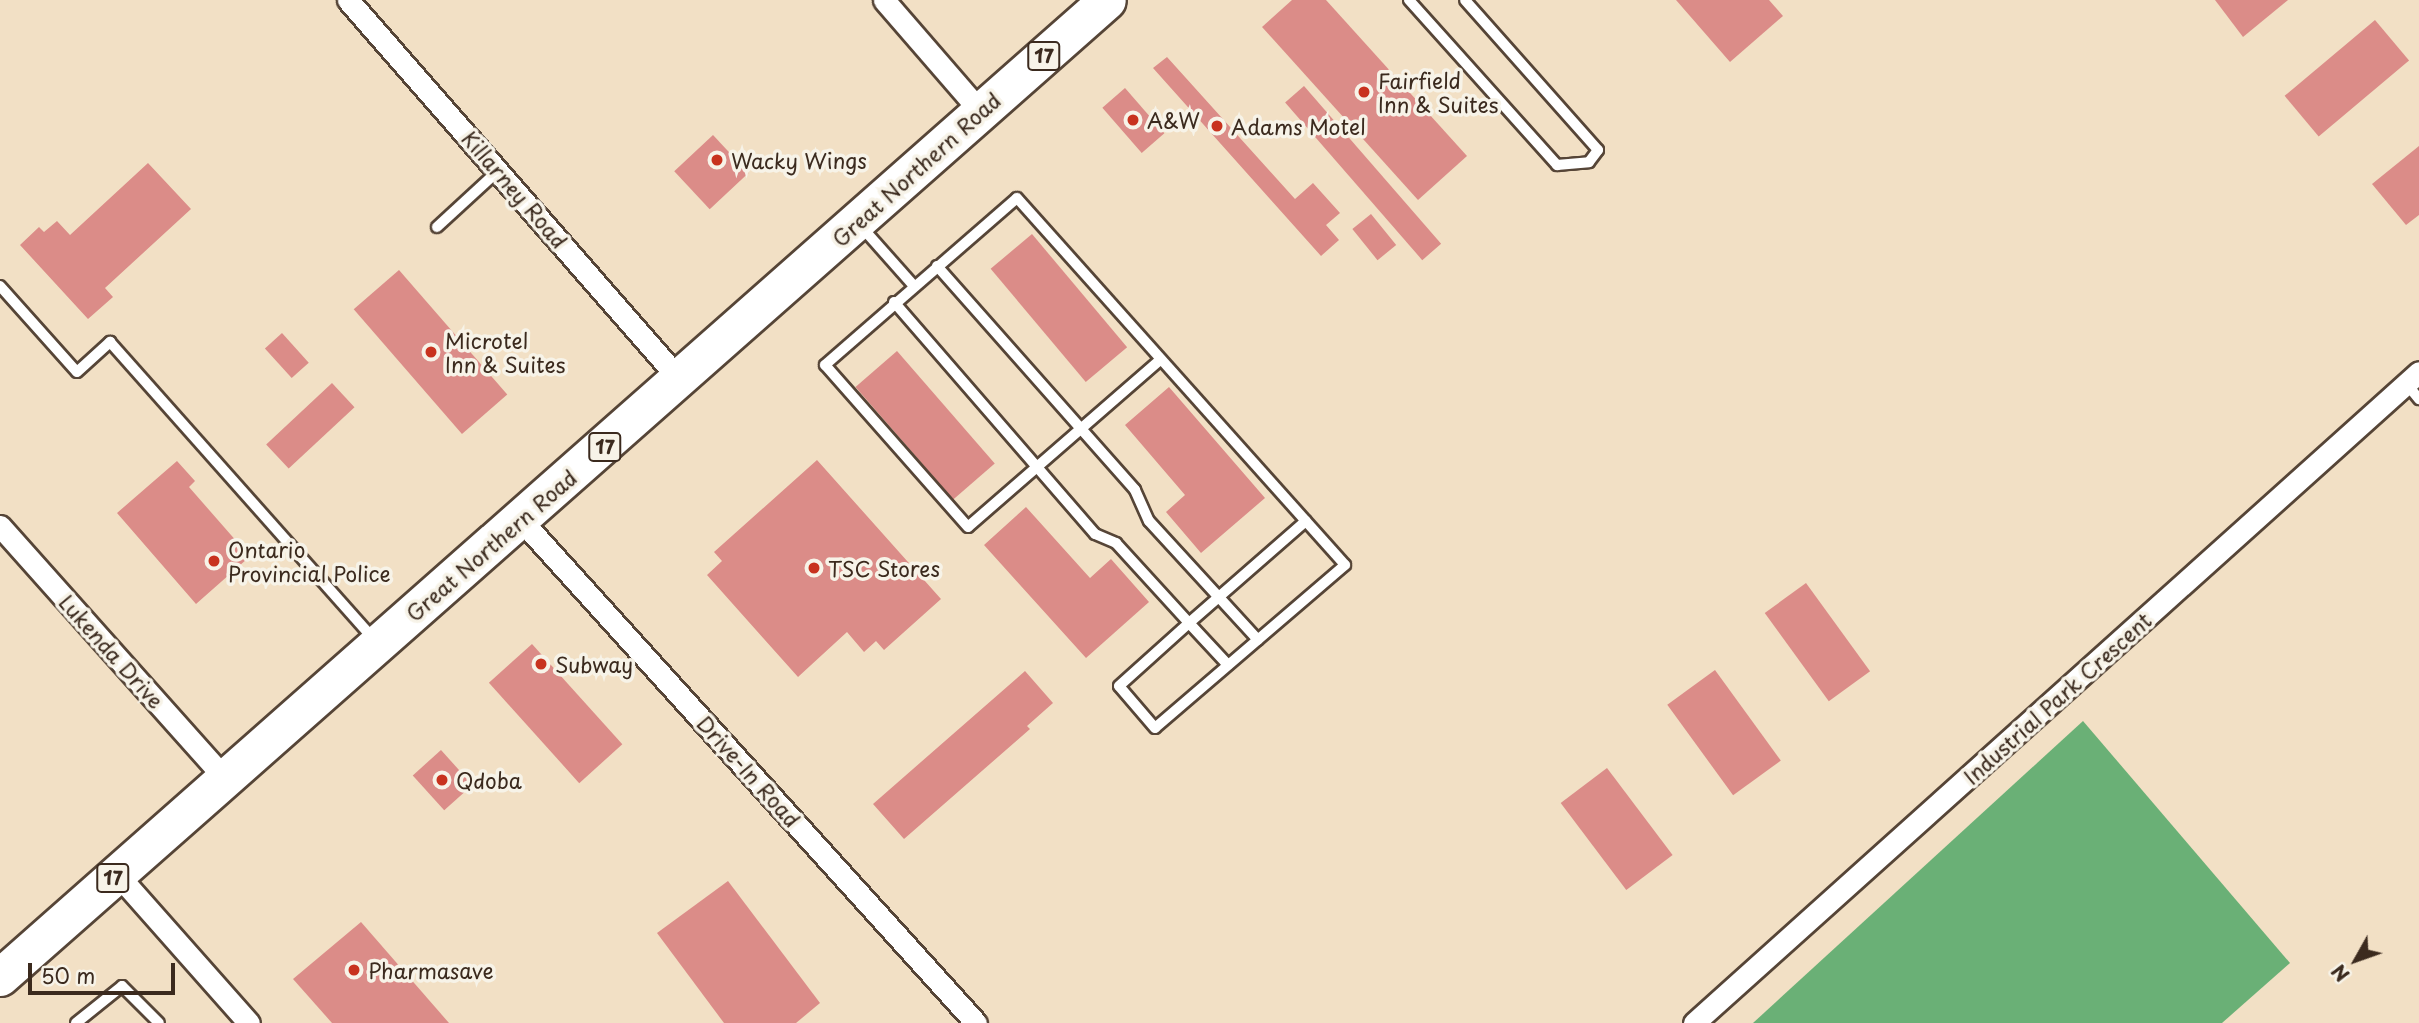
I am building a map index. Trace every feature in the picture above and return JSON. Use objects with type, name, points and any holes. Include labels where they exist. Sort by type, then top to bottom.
[{"type":"highway","name":"Great Northern Road","points":[[0,977],[223,776],[681,381],[1107,0]]},
{"type":"street","name":"Killarney Road","points":[[348,0],[681,381]]},
{"type":"street","points":[[884,0],[981,111]]},
{"type":"street","name":"Industrial Park Crescent","points":[[1694,1023],[2415,385]]},
{"type":"street","name":"Drive-In Road","points":[[521,520],[976,1023]]},
{"type":"street","name":"Lukenda Drive","points":[[0,526],[223,776]]},
{"type":"street","points":[[117,874],[249,1023]]},
{"type":"lane","points":[[1409,0],[1557,164],[1589,162],[1598,150],[1465,0]]},
{"type":"lane","points":[[437,227],[499,170]]},
{"type":"lane","points":[[1160,360],[968,527],[825,365],[894,302],[1017,198],[1160,360],[1306,521],[1345,565],[1155,728],[1119,686],[1306,521]]},
{"type":"lane","points":[[858,222],[914,286]]},
{"type":"lane","points":[[937,266],[1135,490],[1149,521],[1258,640]]},
{"type":"lane","points":[[0,286],[77,372],[110,342],[378,643]]},
{"type":"lane","points":[[894,302],[1095,534],[1116,543],[1228,665]]},
{"type":"lane","points":[[76,1023],[122,986],[159,1023]]},
{"type":"green space","points":[[2083,721],[2290,963],[2222,1023],[1753,1023]]},
{"type":"building","name":"Fairfield Inn & Suites","points":[[1292,0],[1326,0],[1467,156],[1418,200],[1262,27]]},
{"type":"building","points":[[1676,0],[1769,0],[1783,16],[1730,62]]},
{"type":"building","points":[[2215,0],[2288,0],[2243,37]]},
{"type":"building","points":[[2375,20],[2409,61],[2319,136],[2285,96]]},
{"type":"building","name":"Adams Motel","points":[[1167,57],[1295,199],[1313,183],[1340,213],[1326,225],[1339,240],[1321,256],[1153,68]]},
{"type":"building","points":[[1304,86],[1441,244],[1422,260],[1285,102]]},
{"type":"building","name":"A&W","points":[[1125,88],[1164,133],[1142,153],[1102,108]]},
{"type":"building","points":[[713,135],[748,173],[710,209],[674,171]]},
{"type":"building","points":[[2419,146],[2419,215],[2406,225],[2372,184]]},
{"type":"building","points":[[148,163],[191,209],[105,288],[113,297],[88,319],[20,245],[39,227],[44,232],[57,221],[70,235]]},
{"type":"building","points":[[1371,214],[1396,245],[1378,260],[1352,229]]},
{"type":"building","points":[[1032,234],[1127,347],[1086,382],[991,269]]},
{"type":"building","name":"Microtel Inn & Suites","points":[[399,270],[507,395],[462,434],[354,309]]},
{"type":"building","points":[[282,333],[309,363],[292,378],[265,348]]},
{"type":"building","points":[[897,351],[995,463],[953,500],[855,387]]},
{"type":"building","points":[[332,383],[355,407],[289,469],[266,444]]},
{"type":"building","points":[[1169,387],[1265,498],[1201,553],[1166,512],[1185,495],[1125,425]]},
{"type":"building","name":"TSC Stores","points":[[817,460],[941,599],[884,650],[876,641],[864,652],[847,632],[798,677],[707,575],[722,561],[714,552]]},
{"type":"building","points":[[177,461],[195,481],[189,487],[245,551],[255,552],[254,560],[247,559],[196,604],[117,513]]},
{"type":"building","points":[[1026,507],[1090,578],[1111,559],[1149,602],[1086,658],[984,545]]},
{"type":"building","points":[[1806,583],[1870,671],[1829,701],[1765,613]]},
{"type":"building","points":[[532,644],[622,744],[579,783],[489,683]]},
{"type":"building","points":[[1715,670],[1781,761],[1733,795],[1667,705]]},
{"type":"building","points":[[1025,671],[1053,703],[1027,726],[1030,729],[904,839],[873,804]]},
{"type":"building","name":"Qdoba","points":[[441,750],[472,785],[444,810],[413,775]]},
{"type":"building","points":[[1607,768],[1673,855],[1626,890],[1561,803]]},
{"type":"building","points":[[728,881],[820,1003],[796,1023],[724,1023],[657,933]]},
{"type":"building","points":[[361,922],[449,1023],[332,1023],[293,979]]},
{"type":"place","name":"Fairfield Inn & Suites","points":[[1364,92]]},
{"type":"place","name":"A&W","points":[[1133,120]]},
{"type":"place","name":"Adams Motel","points":[[1217,126]]},
{"type":"place","name":"Wacky Wings","points":[[717,160]]},
{"type":"place","name":"Microtel Inn & Suites","points":[[431,352]]},
{"type":"place","name":"Ontario Provincial Police","points":[[214,561]]},
{"type":"place","name":"TSC Stores","points":[[814,568]]},
{"type":"place","name":"Subway","points":[[541,664]]},
{"type":"place","name":"Qdoba","points":[[442,780]]},
{"type":"place","name":"Pharmasave","points":[[354,970]]}]
